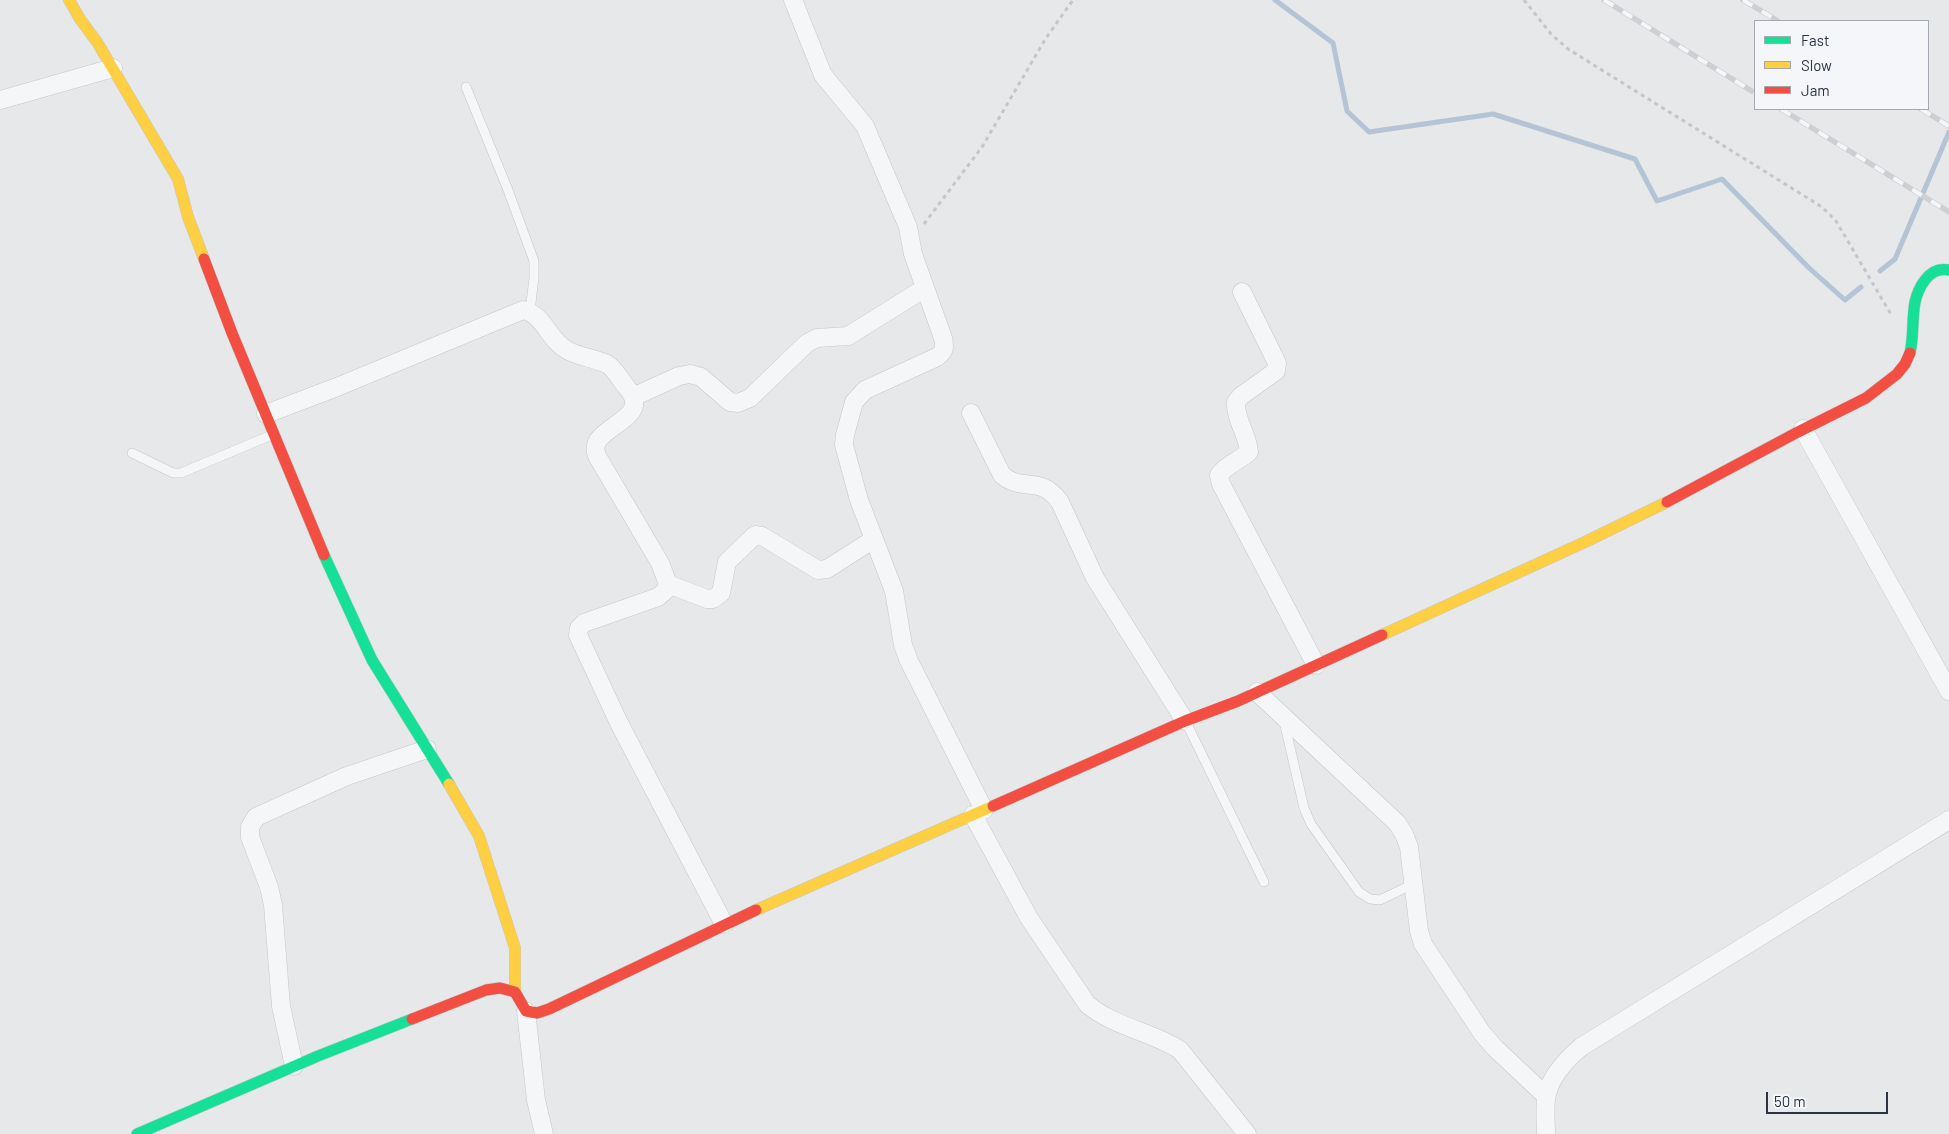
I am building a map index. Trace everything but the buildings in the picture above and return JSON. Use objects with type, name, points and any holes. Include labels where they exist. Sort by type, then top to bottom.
[{"type":"street","points":[[69,0],[113,68],[178,179],[188,217],[232,333],[334,579],[372,660],[467,813],[478,836],[516,948],[515,992],[526,1011],[536,1100],[544,1134]]},
{"type":"street","points":[[793,0],[823,75],[858,115],[865,126],[903,212],[925,288],[945,347],[943,353],[937,357],[859,395],[854,402],[845,435],[844,445],[859,500],[894,590],[903,645],[909,661],[1029,918],[1087,1004],[1110,1020],[1166,1041],[1180,1050],[1247,1134]]},
{"type":"street","points":[[0,100],[113,68]]},
{"type":"street","points":[[526,1011],[537,1013],[549,1009],[724,924],[1185,721],[1258,692],[1636,518],[1803,429],[1862,402],[1889,382],[1907,362],[1911,349],[1913,297],[1920,284],[1930,273],[1945,268],[1949,270]]},
{"type":"street","points":[[633,397],[679,376],[690,374],[701,377],[730,402],[738,403],[750,398],[807,342],[817,338],[848,336],[925,288]]},
{"type":"street","points":[[1242,292],[1277,363],[1276,371],[1236,402],[1235,412],[1248,445],[1248,452],[1243,458],[1224,468],[1219,474],[1221,484],[1316,665]]},
{"type":"street","points":[[266,414],[337,387],[523,310],[530,312],[537,318],[556,342],[566,350],[608,365],[616,373],[633,397],[634,405],[631,412],[599,439],[595,446],[597,456],[660,562],[668,584],[665,591],[658,596],[584,623],[579,628],[578,635],[618,723],[724,924]]},
{"type":"street","points":[[971,413],[1002,475],[1010,482],[1043,486],[1053,492],[1060,502],[1095,578],[1185,721]]},
{"type":"street","points":[[1803,429],[1949,691]]},
{"type":"street","points":[[668,584],[707,599],[713,599],[721,593],[727,562],[755,535],[762,536],[818,570],[827,569],[874,539]]},
{"type":"street","points":[[1258,692],[1397,823],[1404,834],[1408,847],[1419,931],[1423,944],[1482,1033],[1500,1053],[1546,1096]]},
{"type":"street","points":[[294,1066],[281,1006],[269,887],[250,837],[250,827],[256,817],[347,776],[427,749]]},
{"type":"street","points":[[1546,1134],[1546,1096],[1550,1083],[1570,1057],[1581,1047],[1949,820]]},
{"type":"street","points":[[137,1134],[294,1066],[486,990],[500,988],[515,992]]},
{"type":"lane","points":[[466,86],[508,190],[534,262],[530,312]]},
{"type":"lane","points":[[132,453],[172,473],[181,472],[274,434]]},
{"type":"lane","points":[[1283,716],[1304,808],[1311,824],[1359,892],[1370,899],[1380,900],[1413,884]]},
{"type":"lane","points":[[1185,721],[1264,882]]},
{"type":"path","points":[[911,242],[982,148],[1046,38],[1072,0]]},
{"type":"path","points":[[1524,0],[1551,34],[1568,49],[1822,207],[1836,221],[1896,323]]},
{"type":"waterway","points":[[1275,0],[1333,43],[1347,111],[1369,132],[1493,114],[1635,159],[1657,201],[1722,179],[1809,268],[1845,300],[1861,287]]},
{"type":"waterway","points":[[1880,271],[1895,259],[1949,132]]},
{"type":"railway","points":[[1604,0],[1754,92]]},
{"type":"railway","points":[[1743,0],[1776,20]]},
{"type":"railway","points":[[1783,110],[1949,212]]},
{"type":"railway","points":[[1923,110],[1949,126]]},
{"type":"traffic: fast","points":[[1910,353],[1914,306],[1920,288],[1933,273],[1939,270],[1949,270]]},
{"type":"traffic: fast","points":[[324,555],[372,660],[449,784]]},
{"type":"traffic: fast","points":[[137,1134],[318,1056],[412,1019]]},
{"type":"traffic: slow","points":[[69,0],[97,42],[178,179],[188,217],[204,259]]},
{"type":"traffic: slow","points":[[1382,635],[1585,542],[1667,502]]},
{"type":"traffic: slow","points":[[449,784],[479,836],[515,948],[515,992]]},
{"type":"traffic: slow","points":[[756,910],[993,806]]},
{"type":"traffic: jam","points":[[204,259],[232,333],[324,555]]},
{"type":"traffic: jam","points":[[1667,502],[1866,398],[1897,374],[1905,364],[1910,353]]},
{"type":"traffic: jam","points":[[993,806],[1185,721],[1238,701],[1382,635]]},
{"type":"traffic: jam","points":[[412,1019],[486,990],[500,988],[515,992],[526,1011],[537,1013],[756,910]]}]
